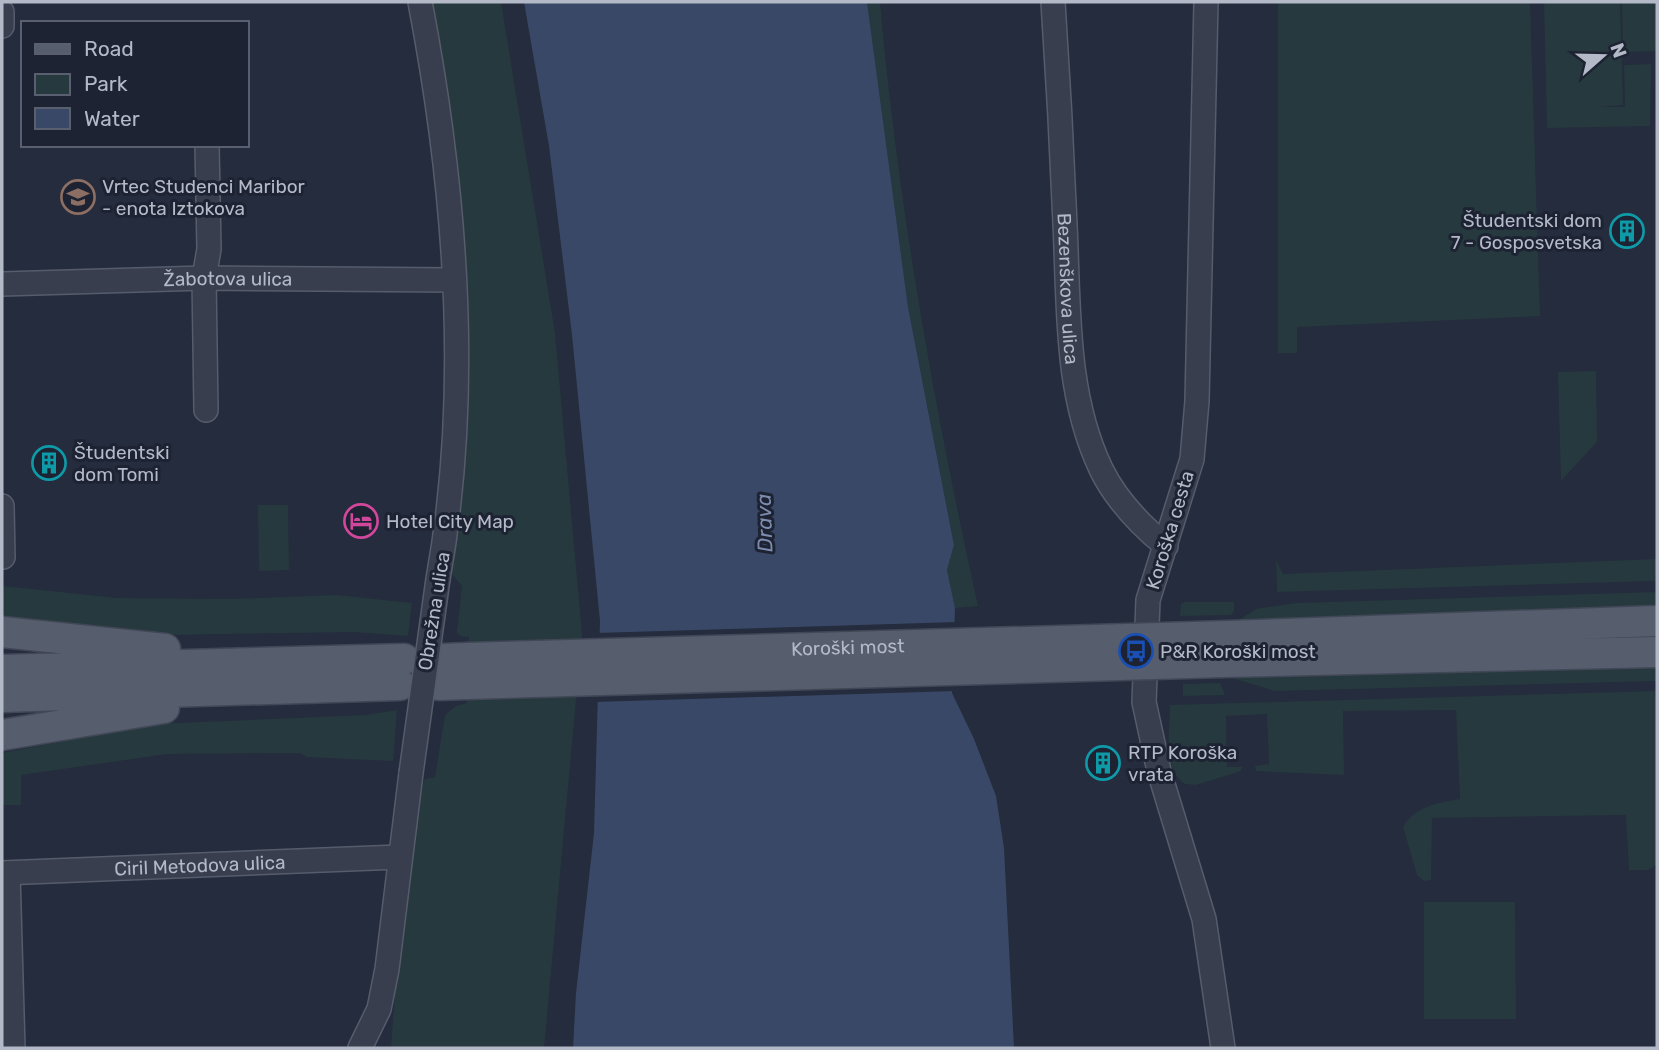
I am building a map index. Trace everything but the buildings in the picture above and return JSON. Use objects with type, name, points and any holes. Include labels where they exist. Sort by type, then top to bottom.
[{"type":"main road","points":[[1625,623],[1657,614]]},
{"type":"main road","points":[[1226,649],[1657,621]]},
{"type":"main road","points":[[2,632],[200,651],[246,677]]},
{"type":"main road","points":[[1226,649],[1657,652]]},
{"type":"main road","name":"Koroški most","points":[[454,671],[1226,649]]},
{"type":"main road","points":[[2,670],[246,677]]},
{"type":"main road","points":[[2,697],[246,677],[402,672]]},
{"type":"main road","points":[[2,735],[194,705],[246,677]]},
{"type":"street","name":"Obrežna ulica","points":[[360,1048],[379,1009],[387,969],[399,858],[448,523],[455,451],[454,280],[440,106],[420,2]]},
{"type":"street","name":"Bezenškova ulica","points":[[1053,2],[1071,349],[1082,412],[1101,469],[1126,509],[1141,526],[1166,545]]},
{"type":"street","name":"Koroška cesta","points":[[1206,2],[1197,401],[1192,459],[1148,600],[1144,702],[1159,771],[1204,919],[1223,1048]]},
{"type":"street","points":[[2,12],[2,26]]},
{"type":"street","points":[[206,410],[204,278],[209,249],[207,147]]},
{"type":"street","name":"Žabotova ulica","points":[[2,284],[204,278],[454,280]]},
{"type":"street","points":[[2,506],[2,557]]},
{"type":"street","name":"Ciril Metodova ulica","points":[[5,873],[399,858]]},
{"type":"street","points":[[5,873],[13,1048]]},
{"type":"green space","points":[[430,2],[501,2],[555,333],[582,634],[544,1048],[391,1048],[399,933],[420,789],[425,779],[435,777],[445,715],[456,706],[467,703],[469,637],[460,636],[457,632],[462,586],[451,573],[462,502],[467,430],[467,359],[456,216]]},
{"type":"green space","points":[[867,2],[880,2],[897,154],[919,306],[978,606],[955,608],[947,570],[954,545],[908,307]]},
{"type":"green space","points":[[1278,2],[1530,2],[1540,316],[1297,327],[1297,353],[1278,353]]},
{"type":"green space","points":[[1544,2],[1620,2],[1623,105],[1600,107],[1625,107],[1624,65],[1651,64],[1650,126],[1547,128]]},
{"type":"green space","points":[[1622,2],[1657,2],[1657,51],[1623,52]]},
{"type":"green space","points":[[1596,371],[1597,442],[1561,481],[1558,372]]},
{"type":"green space","points":[[258,505],[288,505],[289,570],[259,571]]},
{"type":"green space","points":[[1657,559],[1657,580],[1654,581],[1277,592],[1276,560],[1283,574]]},
{"type":"green space","points":[[2,586],[118,598],[231,599],[337,595],[412,603],[408,636],[354,632],[168,635],[2,616]]},
{"type":"green space","points":[[1657,592],[1657,604],[1643,606],[1413,619],[1236,622],[1256,609],[1296,603]]},
{"type":"green space","points":[[1234,602],[1234,611],[1231,615],[1180,616],[1181,604]]},
{"type":"green space","points":[[1657,663],[1657,681],[1275,691],[1222,675]]},
{"type":"green space","points":[[1220,683],[1225,695],[1183,696],[1183,684]]},
{"type":"green space","points":[[1657,691],[1657,865],[1648,870],[1629,870],[1626,815],[1432,818],[1431,880],[1424,881],[1417,875],[1403,827],[1421,810],[1460,799],[1456,710],[1343,711],[1344,775],[1256,771],[1255,766],[1269,764],[1267,714],[1226,716],[1227,767],[1242,767],[1241,771],[1196,785],[1185,784],[1173,769],[1170,759],[1170,705]]},
{"type":"green space","points":[[397,710],[393,761],[307,757],[300,753],[167,754],[21,775],[21,805],[2,805],[2,753],[154,724],[365,715]]},
{"type":"green space","points":[[1424,902],[1515,902],[1516,1019],[1424,1019]]},
{"type":"water","name":"Drava","points":[[524,2],[867,2],[908,307],[954,545],[947,570],[955,608],[952,693],[974,739],[996,796],[1004,848],[1014,1048],[573,1048],[576,993],[594,833],[600,621],[572,335],[549,146]]},
{"type":"pier","points":[[958,622],[955,691],[594,702],[596,633]]},
{"type":"place","name":"Vrtec Studenci Maribor - enota Iztokova","points":[[78,197]]},
{"type":"place","name":"Študentski dom 7 - Gosposvetska","points":[[1627,231]]},
{"type":"place","name":"Študentski dom Tomi","points":[[49,463]]},
{"type":"place","name":"Hotel City Map","points":[[361,521]]},
{"type":"place","name":"P&R Koroški most","points":[[1136,651]]},
{"type":"place","name":"RTP Koroška vrata","points":[[1103,763]]}]
